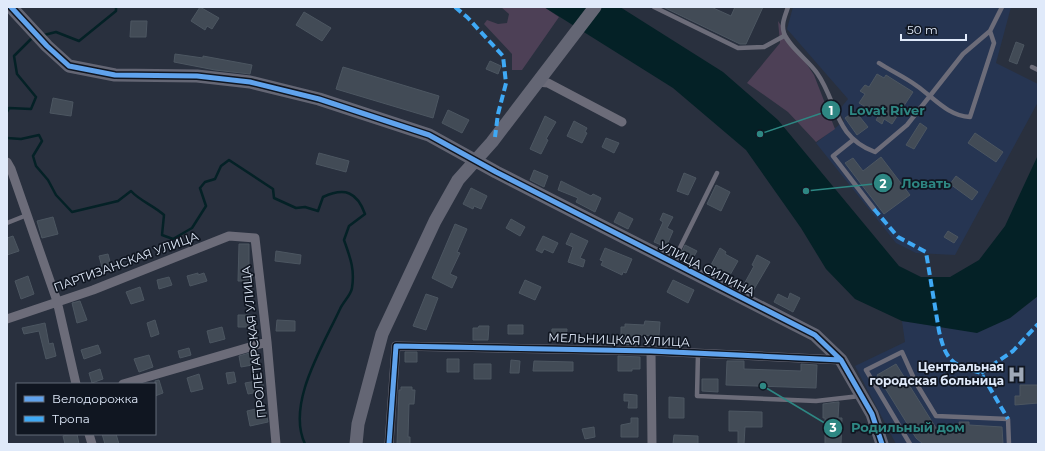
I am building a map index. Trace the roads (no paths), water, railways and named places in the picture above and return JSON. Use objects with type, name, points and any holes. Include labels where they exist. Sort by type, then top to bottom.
[{"type":"street","name":"УЛИЦА СИЛИНА","points":[[11,7],[35,34],[69,66],[116,74],[197,76],[250,82],[319,99],[429,136],[672,263],[815,335],[841,360],[872,414],[882,444]]},
{"type":"street","points":[[356,444],[358,424],[382,334],[435,220],[458,180],[492,142],[595,7]]},
{"type":"street","points":[[537,82],[548,83],[622,122]]},
{"type":"street","points":[[7,162],[11,168],[57,301],[76,383]]},
{"type":"street","name":"ПАРТИЗАНСКАЯ УЛИЦА","points":[[7,319],[93,290],[229,236],[255,238]]},
{"type":"street","name":"ПРОЛЕТАРСКАЯ УЛИЦА","points":[[255,238],[267,342],[276,444]]},
{"type":"street","points":[[125,383],[267,342]]},
{"type":"street","name":"МЕЛЬНИЦКАЯ УЛИЦА","points":[[389,444],[396,346],[651,351],[841,360]]},
{"type":"street","points":[[651,351],[652,444]]},
{"type":"lane","points":[[654,7],[738,48],[764,48],[784,36]]},
{"type":"lane","points":[[788,7],[782,26],[784,36],[818,73],[841,124],[852,140],[875,152],[907,125],[963,54],[990,31],[1002,7]]},
{"type":"lane","points":[[879,63],[916,85],[939,105],[960,116],[970,117],[994,43],[990,31]]},
{"type":"lane","points":[[1032,67],[1038,70]]},
{"type":"lane","points":[[852,140],[833,156],[874,209]]},
{"type":"lane","points":[[672,263],[717,173]]},
{"type":"lane","points":[[7,224],[27,215]]},
{"type":"lane","points":[[910,444],[866,370],[902,352],[916,383],[936,416],[1008,419],[1009,444]]},
{"type":"lane","points":[[698,353],[697,396],[816,401],[862,396]]},
{"type":"waterway","points":[[44,35],[56,32],[79,41],[116,11],[116,7]]},
{"type":"waterway","points":[[7,112],[9,108],[31,109],[36,97],[17,74],[14,56],[33,37]]},
{"type":"waterway","points":[[7,138],[21,139],[39,135],[42,141],[33,156],[36,166],[48,180],[56,195],[72,212],[118,201],[131,191],[138,198],[164,215],[162,235],[173,239],[192,228],[206,206],[200,188],[205,182],[215,179],[221,166],[229,160],[273,189],[274,198],[296,208],[305,207],[318,211],[323,197],[338,192],[344,192],[354,196],[365,214],[349,226],[344,240],[352,269],[352,288],[341,306],[316,357],[303,393],[300,411],[300,428],[305,444]]},
{"type":"place","name":"Lovat River","points":[[760,134]]},
{"type":"place","name":"Ловать","points":[[806,191]]},
{"type":"place","name":"Центральная городская больница","points":[[1017,374]]},
{"type":"place","name":"Родильный дом","points":[[763,386]]}]
